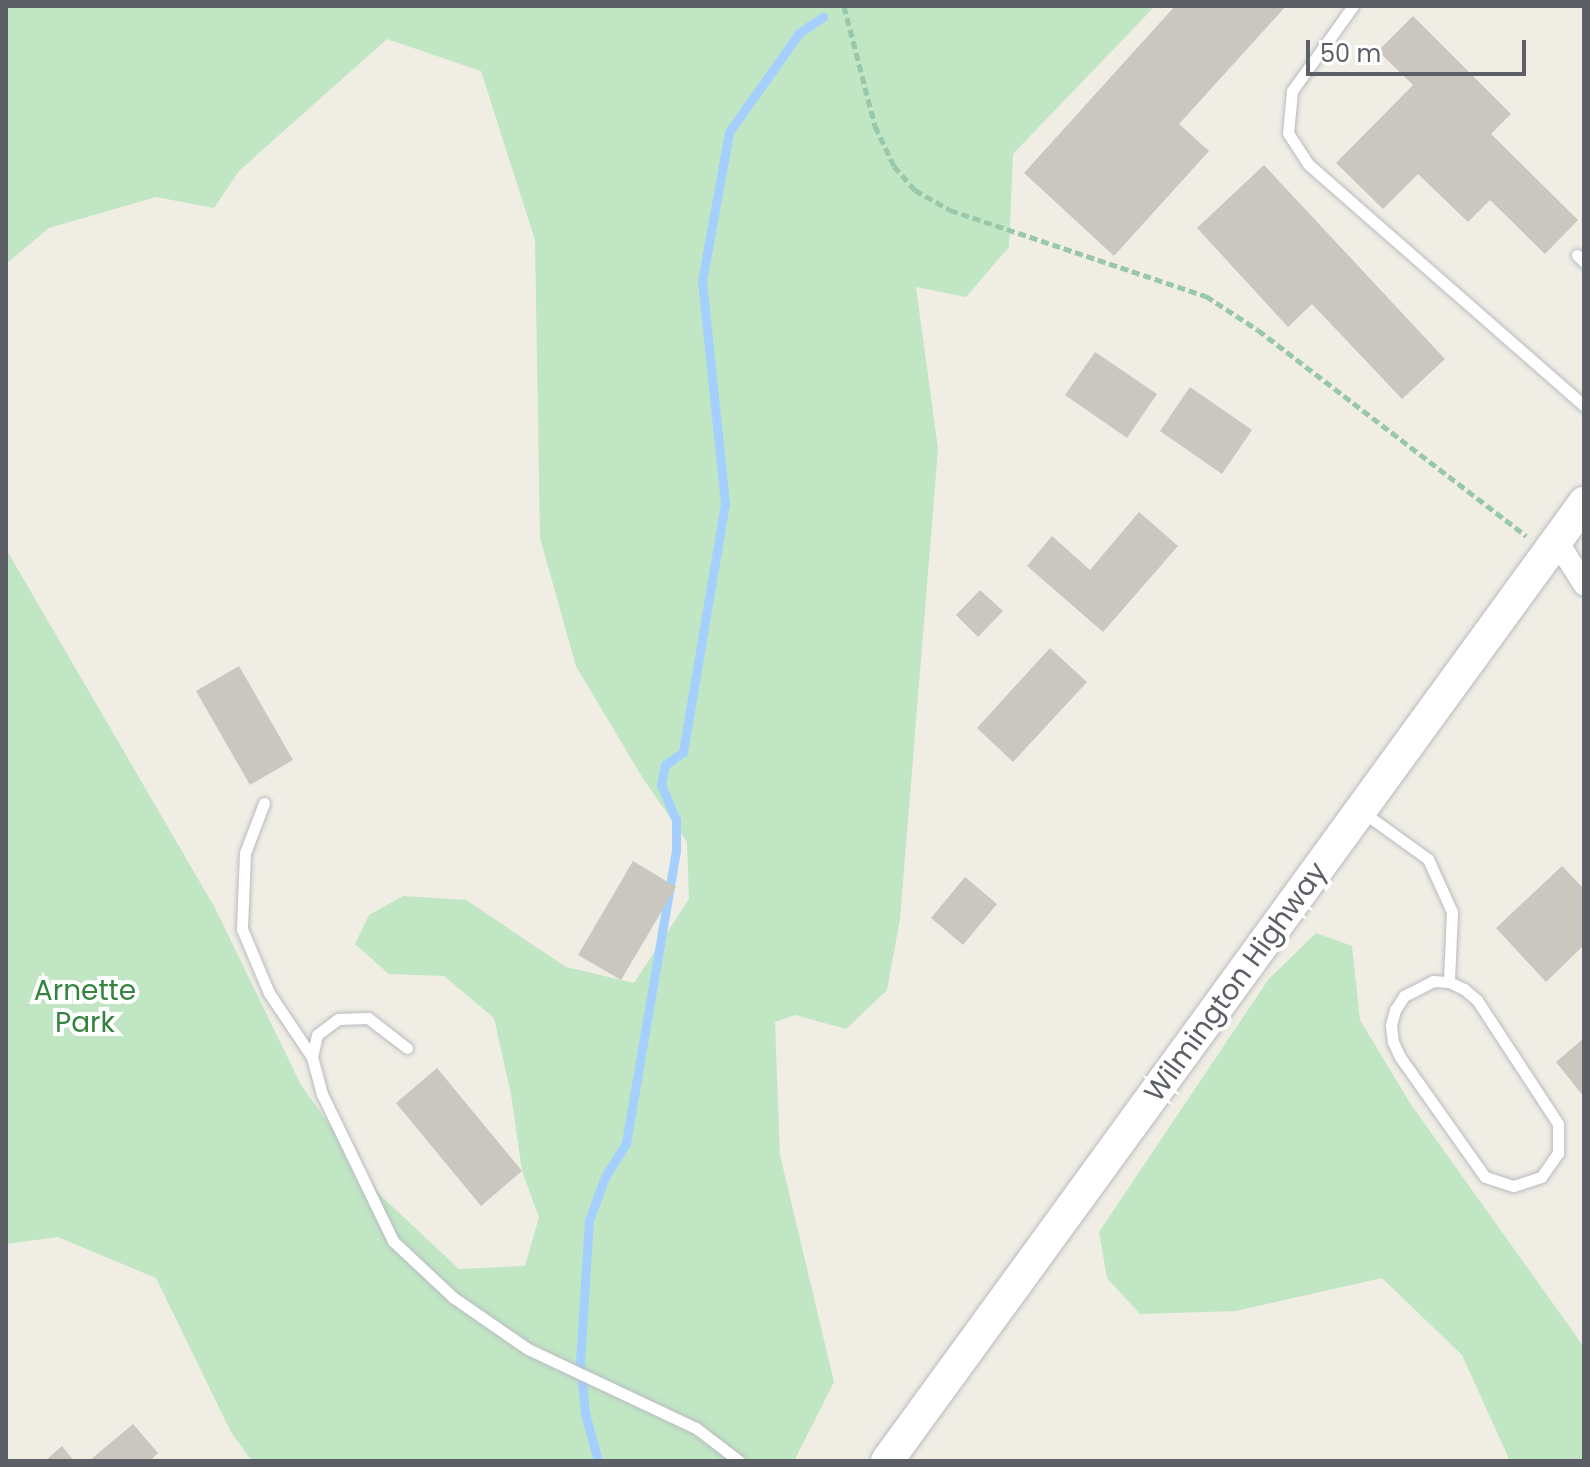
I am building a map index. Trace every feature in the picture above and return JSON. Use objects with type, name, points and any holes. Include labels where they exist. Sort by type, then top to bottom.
[{"type":"street","name":"Wilmington Highway","points":[[887,1461],[1584,503]]},
{"type":"street","points":[[1554,548],[1584,584]]},
{"type":"lane","points":[[1353,6],[1292,91],[1288,133],[1308,164],[1584,406]]},
{"type":"lane","points":[[264,803],[245,853],[242,929],[269,993],[312,1057],[322,1094],[393,1241],[454,1298],[528,1349],[696,1428],[739,1461]]},
{"type":"lane","points":[[1361,811],[1428,859],[1452,912],[1449,982]]},
{"type":"lane","points":[[1433,981],[1449,982],[1477,1000],[1558,1124],[1561,1139],[1552,1166],[1528,1184],[1498,1184],[1485,1177],[1393,1042],[1391,1025],[1404,996],[1433,981]]},
{"type":"lane","points":[[312,1057],[317,1035],[338,1019],[368,1018],[407,1048]]},
{"type":"path","points":[[844,6],[875,126],[894,166],[915,190],[950,210],[1206,296],[1258,330],[1554,548]]},
{"type":"green space","name":"Arnette Park","points":[[6,6],[1155,6],[1013,154],[1009,247],[966,297],[916,287],[938,449],[900,919],[887,990],[846,1029],[795,1015],[775,1022],[780,1155],[834,1382],[794,1461],[252,1461],[231,1432],[156,1278],[58,1237],[6,1244],[6,549],[215,908],[301,1085],[380,1195],[459,1269],[525,1266],[539,1217],[522,1171],[511,1094],[494,1018],[444,976],[389,974],[355,944],[369,915],[403,896],[466,900],[566,967],[634,983],[689,899],[687,842],[642,777],[576,666],[540,538],[535,240],[481,71],[387,39],[239,171],[214,208],[156,197],[49,228],[6,264]]},
{"type":"green space","points":[[1316,933],[1352,946],[1360,1020],[1410,1103],[1584,1347],[1584,1461],[1510,1461],[1462,1355],[1382,1278],[1236,1311],[1140,1314],[1107,1278],[1099,1232],[1268,980]]},
{"type":"building","points":[[1175,6],[1286,6],[1179,124],[1209,151],[1114,256],[1024,173]]},
{"type":"building","points":[[1413,16],[1511,114],[1491,134],[1578,220],[1545,254],[1490,200],[1468,222],[1418,174],[1383,209],[1336,163],[1413,85],[1378,51]]},
{"type":"building","points":[[1264,165],[1445,359],[1402,399],[1312,304],[1288,327],[1197,228]]},
{"type":"building","points":[[1095,352],[1157,394],[1127,438],[1065,395]]},
{"type":"building","points":[[1190,387],[1252,430],[1222,474],[1160,431]]},
{"type":"building","points":[[1139,512],[1178,546],[1103,632],[1027,566],[1052,536],[1090,570]]},
{"type":"building","points":[[980,590],[1003,611],[978,637],[956,615]]},
{"type":"building","points":[[1050,648],[1087,682],[1013,762],[977,728]]},
{"type":"building","points":[[239,666],[293,760],[250,785],[196,691]]},
{"type":"building","points":[[633,861],[676,887],[621,980],[578,955]]},
{"type":"building","points":[[1562,866],[1584,889],[1584,945],[1546,982],[1496,928]]},
{"type":"building","points":[[965,877],[997,904],[963,945],[931,918]]},
{"type":"building","points":[[1584,1038],[1584,1097],[1556,1062]]},
{"type":"building","points":[[437,1068],[522,1171],[481,1206],[396,1103]]},
{"type":"building","points":[[133,1424],[158,1453],[150,1461],[89,1461]]},
{"type":"building","points":[[62,1446],[74,1461],[45,1461]]},
{"type":"waterway","points":[[598,1461],[585,1413],[580,1362],[589,1220],[605,1177],[626,1143],[676,851],[676,820],[661,785],[665,765],[683,752],[725,503],[702,281],[729,132],[799,33],[823,17]]}]
